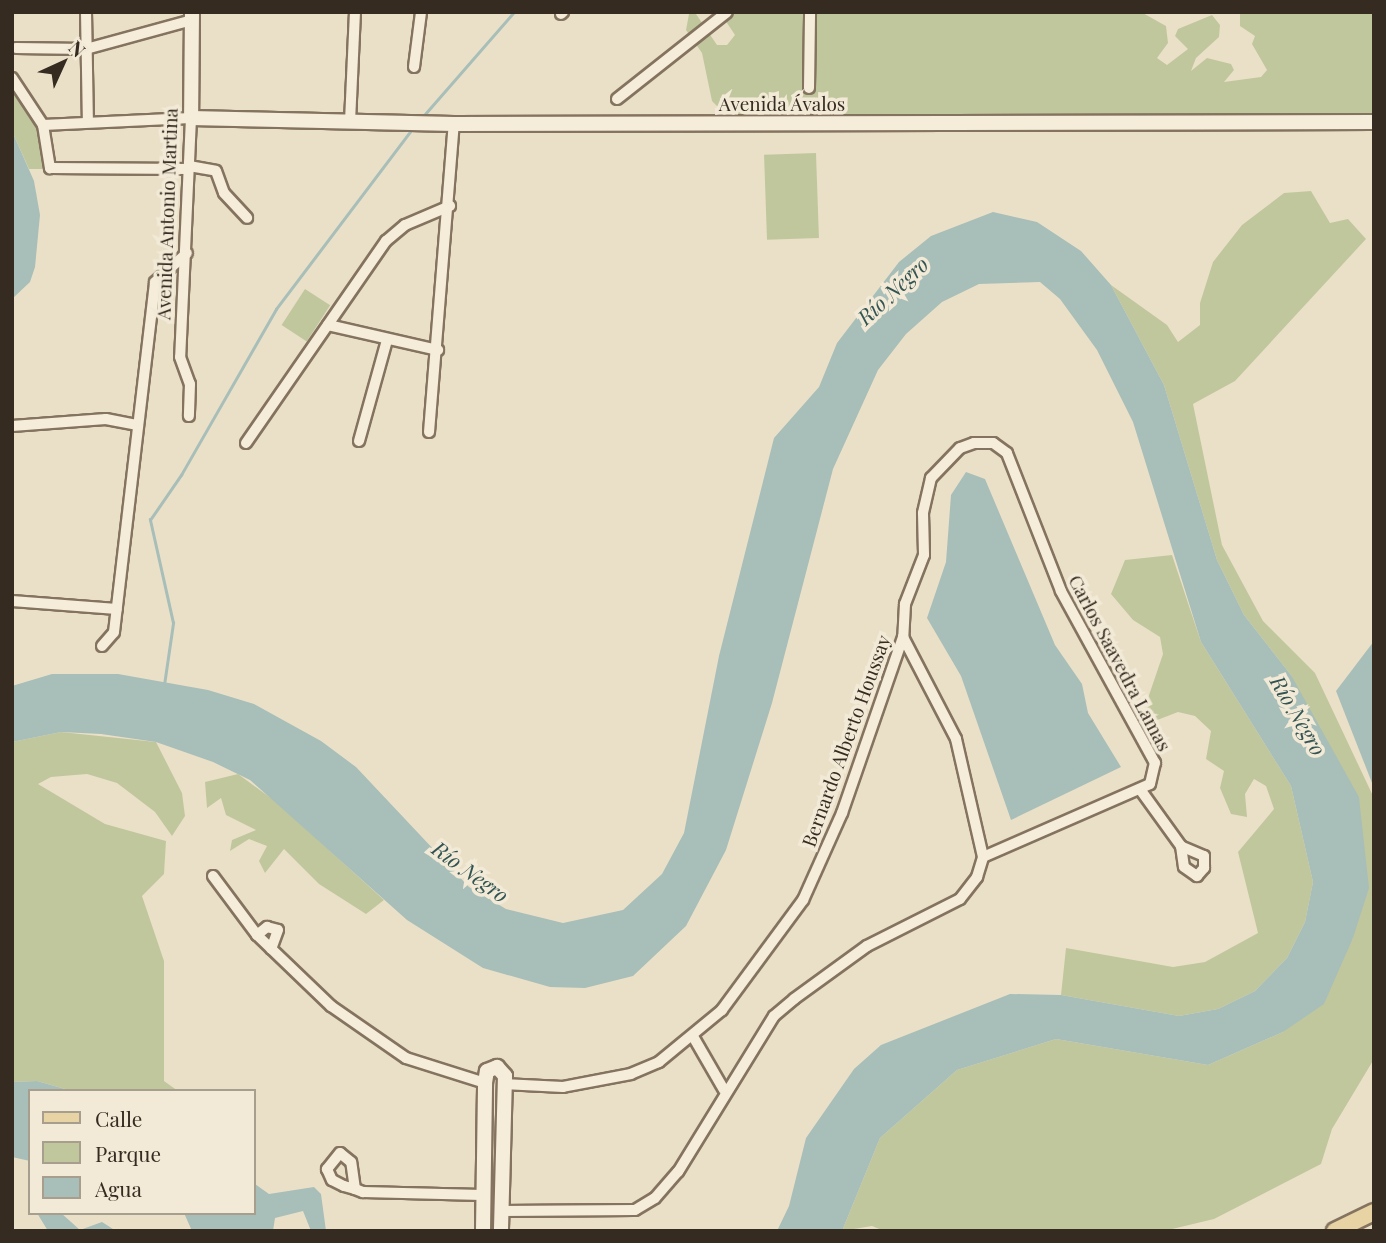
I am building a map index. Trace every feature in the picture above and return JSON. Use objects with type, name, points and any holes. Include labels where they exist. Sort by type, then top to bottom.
[{"type":"main road","points":[[1335,1231],[1374,1212]]},
{"type":"street","points":[[86,12],[88,122]]},
{"type":"street","points":[[350,122],[355,12]]},
{"type":"street","points":[[414,67],[421,12]]},
{"type":"street","points":[[617,99],[727,12]]},
{"type":"street","points":[[810,12],[810,88]]},
{"type":"street","points":[[16,48],[86,49],[192,16]]},
{"type":"street","name":"Avenida Antonio Martina","points":[[189,416],[190,384],[180,357],[187,253],[192,16]]},
{"type":"street","points":[[12,78],[43,125],[50,168],[189,168],[216,172],[224,193],[247,218]]},
{"type":"street","points":[[43,125],[191,118]]},
{"type":"street","name":"Avenida Ávalos","points":[[191,118],[454,124],[1374,122]]},
{"type":"street","points":[[429,432],[450,206],[454,124]]},
{"type":"street","points":[[246,443],[386,241],[405,225],[450,206]]},
{"type":"street","points":[[102,646],[114,632],[136,425],[155,282],[187,253]]},
{"type":"street","points":[[328,325],[438,349]]},
{"type":"street","points":[[359,441],[387,340]]},
{"type":"street","points":[[12,426],[106,419],[136,425]]},
{"type":"street","name":"Bernardo Alberto Houssay","points":[[503,1084],[594,1083],[659,1062],[694,1038],[722,1010],[803,900],[842,813],[903,637],[905,604],[924,555],[924,503],[931,478],[960,449],[974,443],[993,443],[1007,453]]},
{"type":"street","name":"Carlos Saavedra Lamas","points":[[1007,453],[1060,591],[1155,763],[1150,784],[1142,792]]},
{"type":"street","points":[[12,601],[117,609]]},
{"type":"street","points":[[501,1215],[505,1076],[497,1067],[487,1071],[483,1226],[501,1215],[635,1210],[655,1198],[678,1172],[724,1090],[774,1016],[867,946],[960,899],[977,877],[983,857],[956,739],[903,637]]},
{"type":"street","points":[[891,675],[902,666],[916,666]]},
{"type":"street","points":[[983,857],[1142,792],[1181,846]]},
{"type":"street","points":[[213,876],[257,935],[331,1006],[406,1058],[485,1083]]},
{"type":"street","points":[[257,935],[267,927],[278,930],[271,949]]},
{"type":"street","points":[[694,1038],[724,1090]]},
{"type":"street","points":[[355,1189],[482,1195],[501,1215]]},
{"type":"green space","points":[[1141,12],[1166,26],[1168,43],[1157,58],[1167,65],[1188,49],[1175,36],[1178,29],[1212,15],[1220,25],[1219,37],[1196,58],[1191,71],[1207,58],[1231,64],[1234,70],[1224,82],[1261,77],[1267,70],[1252,44],[1255,36],[1240,26],[1240,12],[1374,12],[1374,115],[726,115],[712,101],[702,53],[686,30],[689,14],[696,14],[717,45],[727,45],[735,35],[721,14]]},
{"type":"green space","points":[[12,67],[34,113],[46,169],[29,169],[12,131]]},
{"type":"green space","points":[[816,153],[819,238],[767,240],[764,155]]},
{"type":"green space","points":[[1311,191],[1330,223],[1348,219],[1366,239],[1235,381],[1193,404],[1222,545],[1263,621],[1315,673],[1374,798],[1374,1059],[1332,1129],[1321,1164],[1214,1219],[1164,1231],[884,1231],[872,1226],[842,1231],[880,1138],[957,1070],[1056,1039],[1208,1065],[1283,1032],[1353,938],[1291,675],[1244,615],[1217,560],[1164,385],[1111,285],[1167,325],[1178,342],[1200,325],[1200,303],[1213,262],[1242,225],[1284,193]]},
{"type":"green space","points":[[305,289],[330,305],[307,341],[282,325]]},
{"type":"green space","points":[[1172,555],[1201,642],[1291,786],[1313,882],[1305,922],[1287,958],[1255,991],[1218,1009],[1179,1016],[1061,995],[1066,948],[1173,967],[1205,962],[1258,933],[1238,852],[1274,809],[1266,786],[1254,779],[1245,794],[1247,817],[1231,814],[1220,788],[1224,771],[1206,759],[1211,731],[1195,716],[1178,712],[1147,724],[1146,704],[1163,654],[1160,637],[1133,620],[1111,594],[1125,560]]},
{"type":"green space","points":[[61,732],[156,742],[182,793],[185,816],[172,836],[155,812],[117,783],[87,774],[51,777],[38,784],[105,824],[166,841],[164,874],[142,896],[164,961],[164,1081],[175,1089],[65,1089],[37,1081],[12,1082],[12,742]]},
{"type":"green space","points":[[238,774],[275,801],[384,900],[366,914],[319,884],[284,849],[265,873],[259,861],[267,846],[249,839],[230,851],[232,840],[256,830],[226,815],[221,798],[207,808],[205,782]]},
{"type":"water","points":[[12,131],[34,181],[40,215],[35,267],[30,282],[12,299]]},
{"type":"water","name":"Río Negro","points":[[993,212],[1037,222],[1081,251],[1111,285],[1164,385],[1217,560],[1244,615],[1291,675],[1359,797],[1369,888],[1353,938],[1324,1004],[1283,1032],[1208,1065],[1056,1039],[957,1070],[880,1138],[842,1231],[777,1231],[789,1206],[806,1138],[854,1069],[881,1045],[1010,994],[1061,995],[1179,1016],[1218,1009],[1255,991],[1287,958],[1305,922],[1313,882],[1291,786],[1201,642],[1133,422],[1097,350],[1060,299],[1040,282],[979,284],[942,302],[906,334],[878,370],[833,469],[772,703],[726,850],[686,926],[633,976],[585,988],[550,987],[483,968],[407,920],[250,780],[213,762],[156,742],[101,734],[61,732],[12,742],[12,686],[52,674],[118,674],[208,690],[254,704],[321,741],[356,767],[469,887],[506,909],[563,923],[623,910],[662,874],[684,833],[719,656],[774,438],[819,387],[837,343],[899,262],[931,236]]},
{"type":"water","points":[[966,472],[985,479],[1055,645],[1082,684],[1088,713],[1121,767],[1011,820],[961,676],[927,618],[946,562],[951,495]]},
{"type":"water","points":[[1374,641],[1374,788],[1336,691]]},
{"type":"water","points":[[37,1081],[65,1089],[28,1089],[28,1161],[12,1157],[12,1082]]},
{"type":"water","points":[[256,1185],[269,1194],[314,1187],[321,1194],[326,1231],[311,1231],[303,1211],[275,1218],[273,1231],[192,1231],[185,1215],[256,1215]]},
{"type":"water","points":[[38,1215],[63,1215],[80,1230],[102,1222],[113,1229],[113,1231],[48,1231]]},
{"type":"waterway","points":[[425,114],[514,12]]},
{"type":"waterway","points":[[164,685],[173,623],[150,520],[181,475],[276,309],[410,132]]}]
